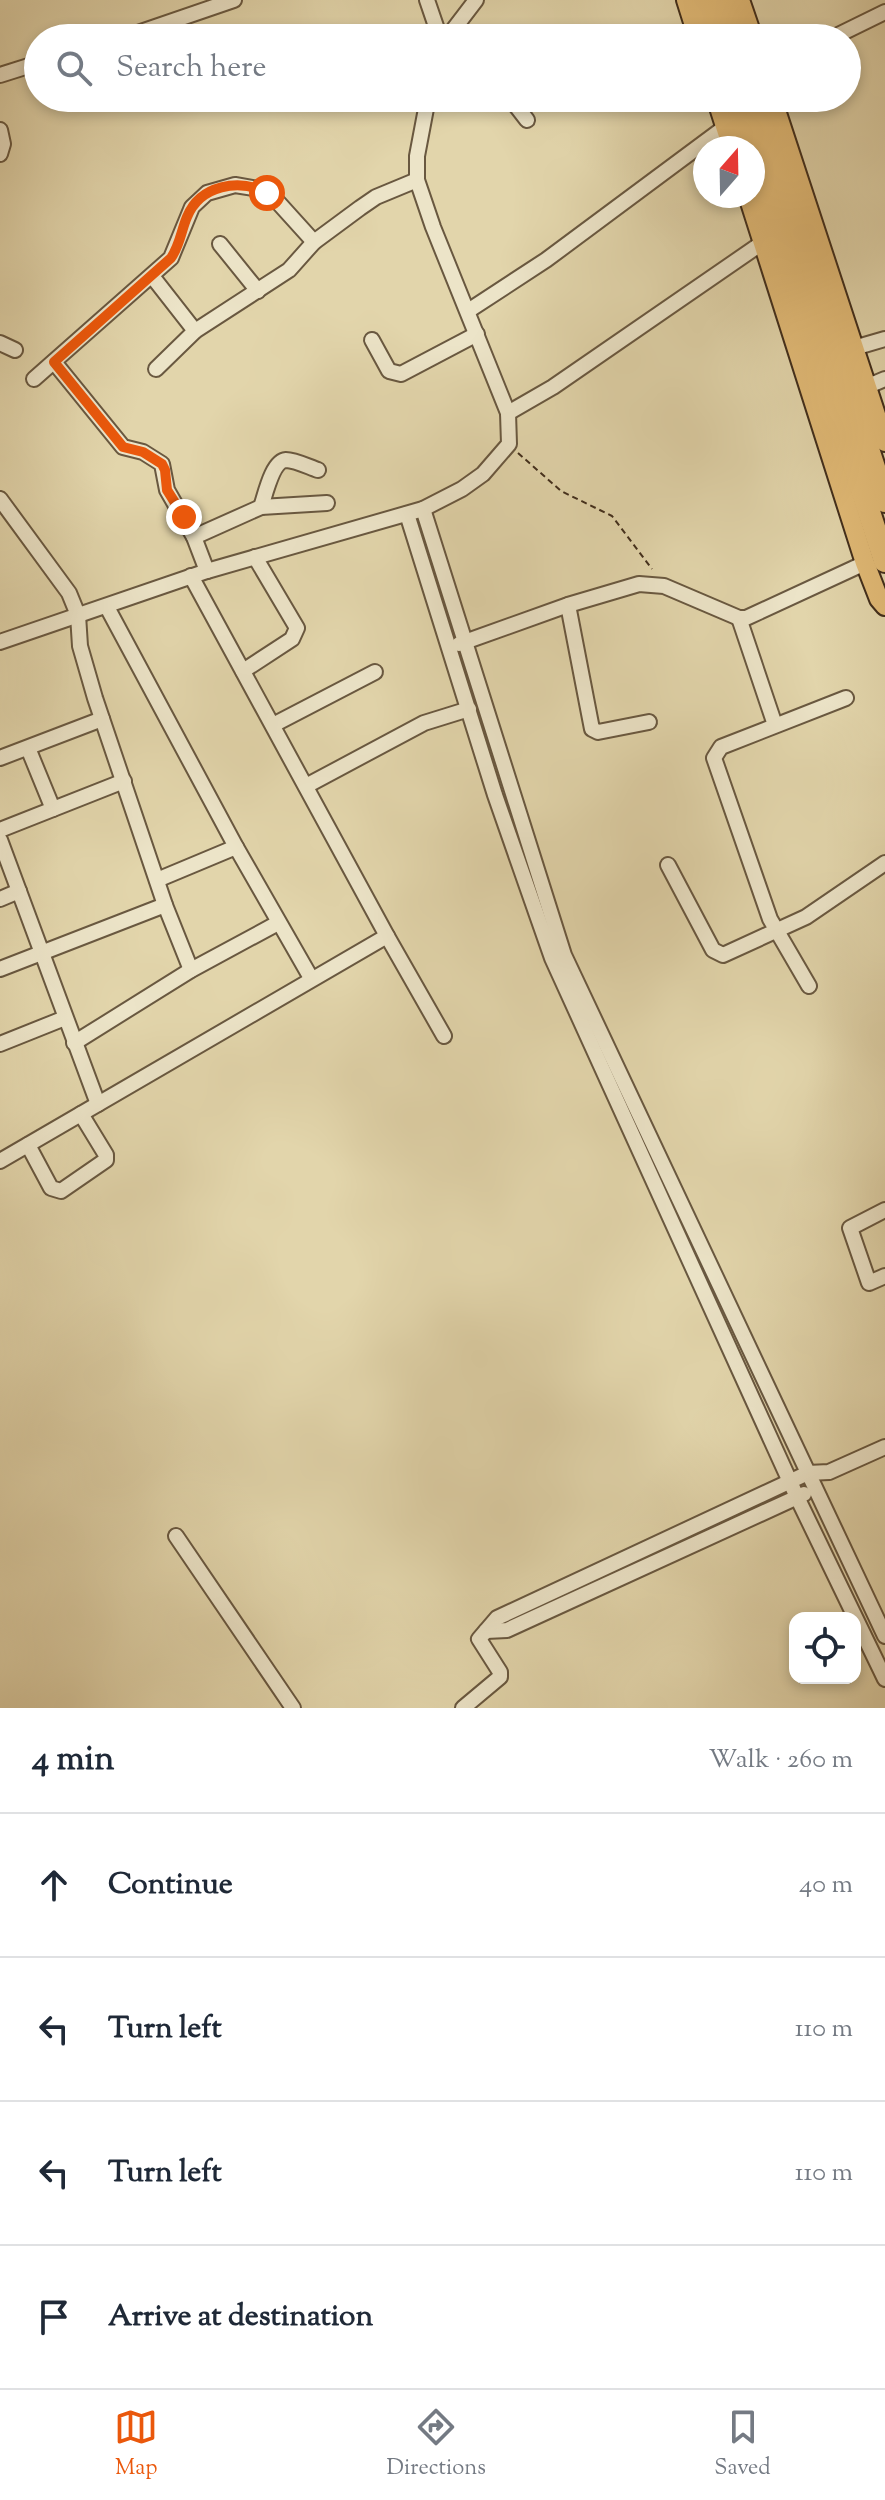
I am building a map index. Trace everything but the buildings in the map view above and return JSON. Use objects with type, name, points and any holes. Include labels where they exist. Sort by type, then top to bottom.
[{"type":"highway","points":[[703,0],[711,24]]},
{"type":"highway","points":[[722,0],[730,24]]},
{"type":"highway","points":[[739,112],[747,136]]},
{"type":"highway","points":[[757,112],[852,436],[875,562]]},
{"type":"highway","points":[[765,189],[852,436],[885,501]]},
{"type":"main road","points":[[686,0],[694,24]]},
{"type":"main road","points":[[740,0],[748,24]]},
{"type":"main road","points":[[720,112],[728,136]]},
{"type":"main road","points":[[777,112],[885,442]]},
{"type":"main road","points":[[752,208],[875,562],[879,599],[885,606]]},
{"type":"street","points":[[157,24],[208,3],[234,0]]},
{"type":"street","points":[[427,0],[435,24]]},
{"type":"street","points":[[461,24],[476,0]]},
{"type":"street","points":[[861,24],[885,12]]},
{"type":"street","points":[[0,75],[24,67]]},
{"type":"street","points":[[0,642],[191,576],[423,509],[483,474],[509,444],[508,413],[417,180],[417,156],[425,112]]},
{"type":"street","points":[[521,112],[527,120]]},
{"type":"street","points":[[468,311],[546,260],[725,127]]},
{"type":"street","points":[[0,130],[3,144],[0,154]]},
{"type":"street","points":[[156,369],[195,331],[289,270],[314,242],[376,197],[417,180]]},
{"type":"street","points":[[34,379],[176,252],[192,207],[207,193],[225,186],[245,185],[267,193],[314,242]]},
{"type":"street","points":[[508,413],[553,387],[762,243]]},
{"type":"street","points":[[220,244],[258,291]]},
{"type":"street","points":[[152,276],[195,331]]},
{"type":"street","points":[[372,340],[389,371],[401,374],[477,334]]},
{"type":"street","points":[[854,348],[885,339]]},
{"type":"street","points":[[0,343],[15,350]]},
{"type":"street","points":[[54,362],[123,447],[143,452],[162,464],[167,490],[194,537],[207,571]]},
{"type":"street","points":[[866,387],[885,379]]},
{"type":"street","points":[[261,507],[274,468],[280,462],[286,460],[318,470]]},
{"type":"street","points":[[0,499],[61,581],[78,615],[80,646],[102,719],[165,905],[191,970]]},
{"type":"street","points":[[194,537],[261,507],[327,503]]},
{"type":"street","points":[[423,509],[564,955],[885,1636]]},
{"type":"street","points":[[407,514],[495,795],[552,958],[797,1497],[885,1679]]},
{"type":"street","points":[[243,671],[292,639],[297,628],[255,557]]},
{"type":"street","points":[[450,647],[568,605],[639,584],[664,586],[739,618],[754,616],[875,562]]},
{"type":"street","points":[[191,576],[444,1036]]},
{"type":"street","points":[[568,605],[592,729],[598,732],[649,722]]},
{"type":"street","points":[[107,607],[236,847],[311,978]]},
{"type":"street","points":[[739,618],[775,725]]},
{"type":"street","points":[[273,725],[375,672]]},
{"type":"street","points":[[809,986],[776,933],[714,758],[721,747],[846,698]]},
{"type":"street","points":[[306,786],[424,723],[469,709]]},
{"type":"street","points":[[0,758],[102,719]]},
{"type":"street","points":[[28,748],[53,809]]},
{"type":"street","points":[[0,830],[124,781]]},
{"type":"street","points":[[0,840],[98,1104]]},
{"type":"street","points":[[157,880],[236,847]]},
{"type":"street","points":[[668,865],[717,954],[730,953],[806,917],[885,863]]},
{"type":"street","points":[[0,899],[19,891]]},
{"type":"street","points":[[0,969],[165,905]]},
{"type":"street","points":[[74,1043],[191,970],[278,923]]},
{"type":"street","points":[[0,1161],[387,936]]},
{"type":"street","points":[[0,1044],[65,1018]]},
{"type":"street","points":[[28,1145],[51,1188],[61,1191],[106,1160],[81,1114]]},
{"type":"street","points":[[885,1210],[850,1228],[869,1283],[885,1276]]},
{"type":"street","points":[[463,1708],[500,1677],[500,1672],[479,1639],[497,1618],[808,1473],[829,1472],[885,1447]]},
{"type":"street","points":[[486,1631],[507,1630],[815,1489],[829,1472]]},
{"type":"street","points":[[176,1536],[293,1708]]},
{"type":"path","points":[[509,444],[552,485],[612,516],[664,586]]},
{"type":"route","points":[[184,517],[167,490],[162,464],[143,452],[129,451],[123,447],[54,362],[171,258],[176,252],[186,218],[199,199],[225,186],[235,185],[245,185],[267,193]]}]
